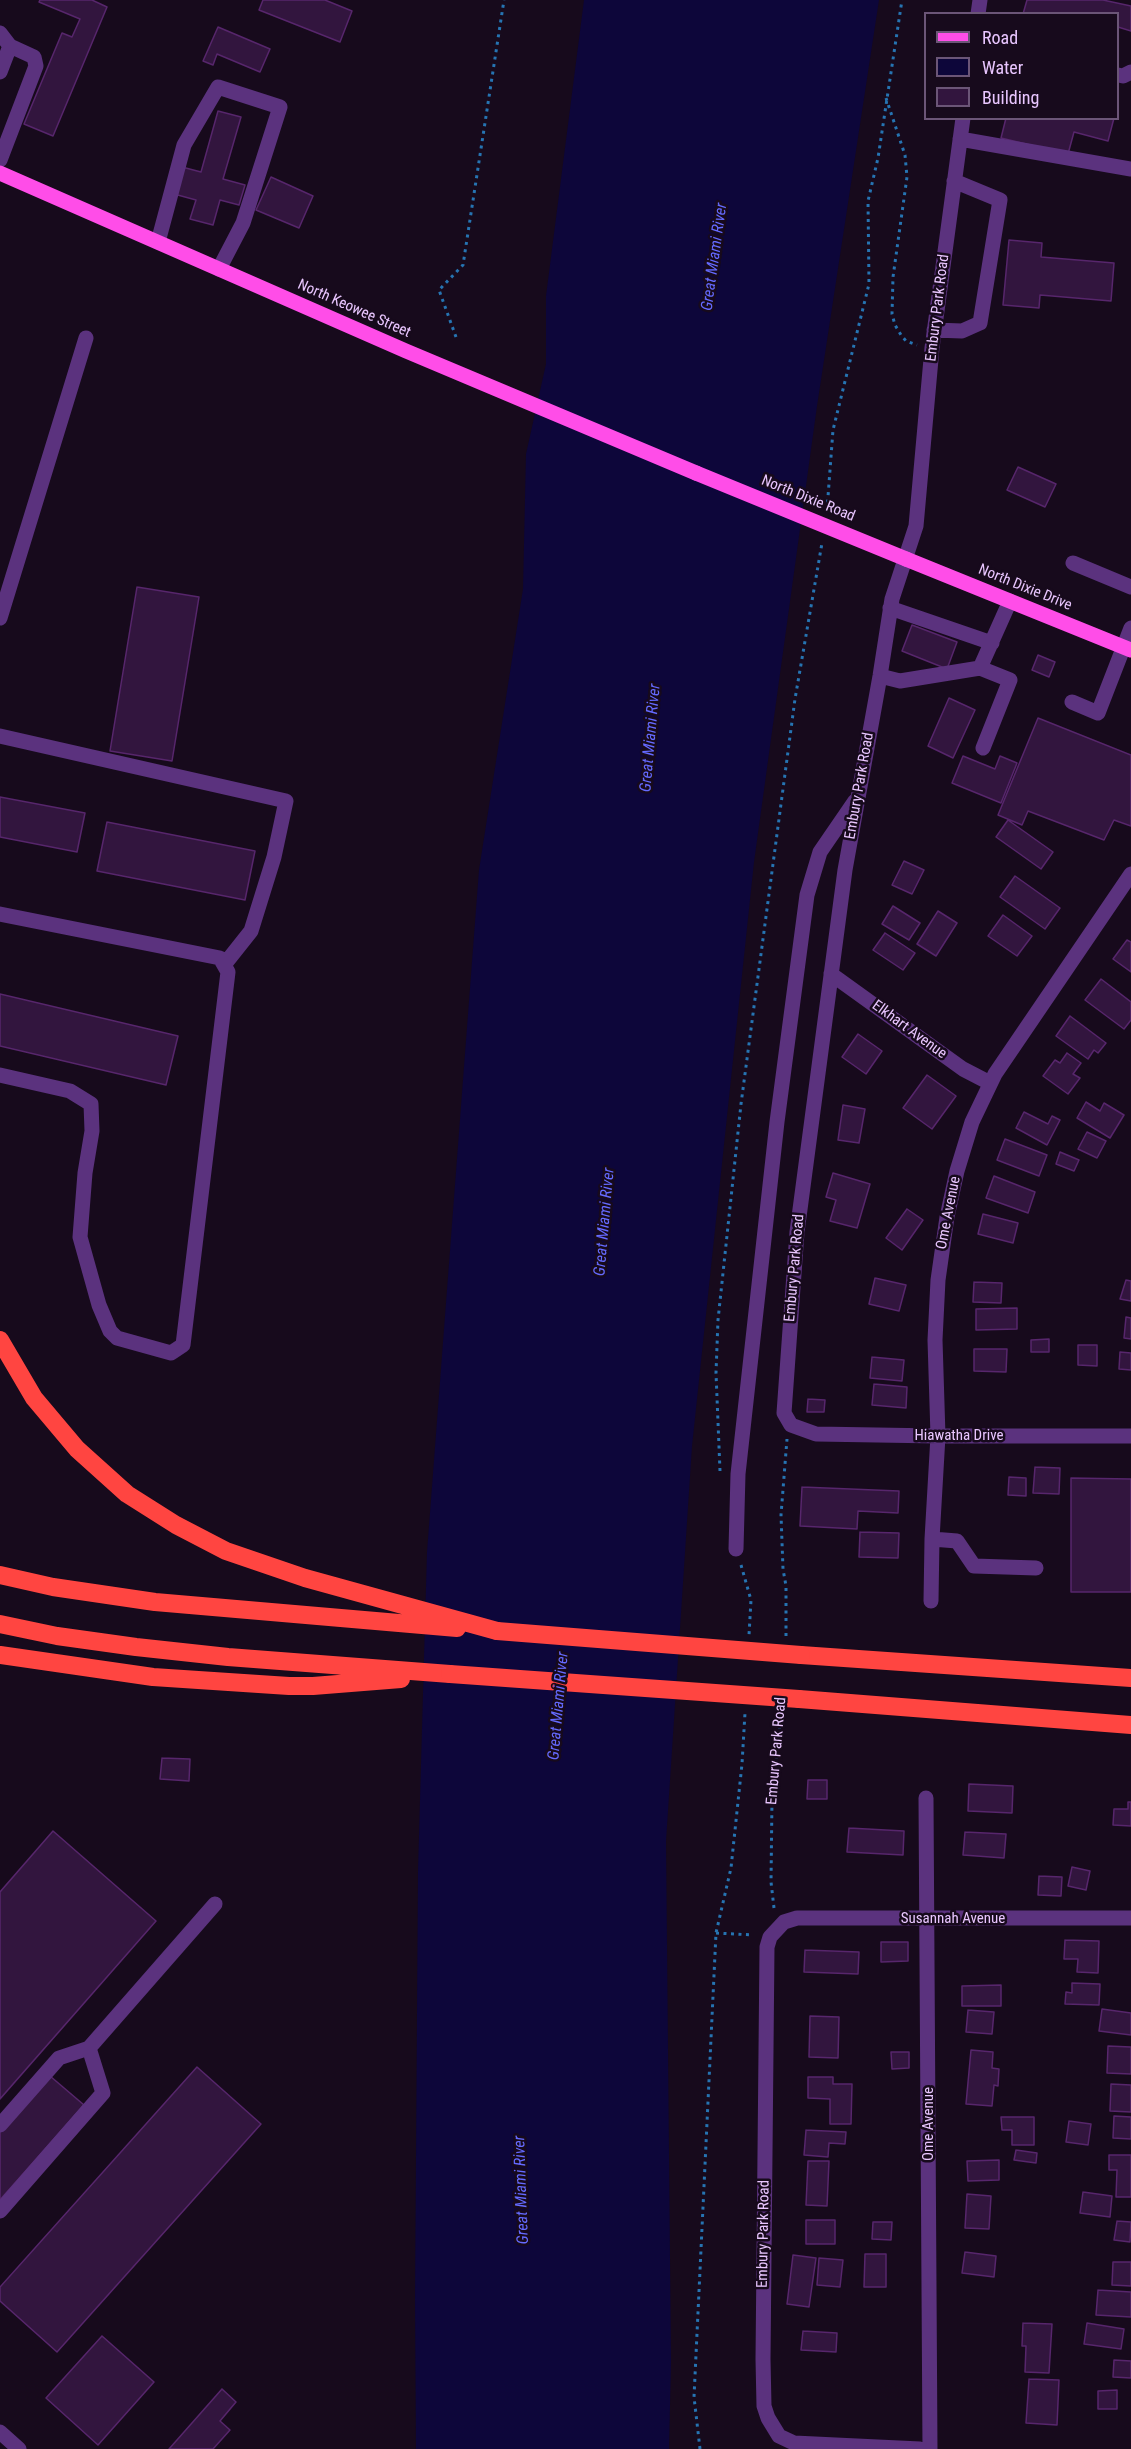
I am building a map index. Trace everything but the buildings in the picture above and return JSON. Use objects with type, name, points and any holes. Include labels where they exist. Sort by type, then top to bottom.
[{"type":"highway","points":[[0,1340],[34,1398],[77,1449],[127,1494],[176,1525],[226,1551],[305,1578],[497,1631]]},
{"type":"highway","points":[[0,1575],[53,1587],[155,1602],[316,1618],[1131,1678]]},
{"type":"highway","points":[[0,1624],[57,1636],[228,1657],[1131,1725]]},
{"type":"highway","points":[[0,1655],[153,1677],[313,1686],[450,1674]]},
{"type":"main road","name":"North Keowee Street","points":[[0,173],[456,372],[696,472]]},
{"type":"main road","name":"North Dixie Road","points":[[696,472],[906,559]]},
{"type":"main road","name":"North Dixie Drive","points":[[906,559],[1127,648]]},
{"type":"street","points":[[0,72],[5,40],[33,57],[36,66],[0,160]]},
{"type":"street","points":[[158,242],[184,145],[218,87],[280,107],[243,223],[219,269]]},
{"type":"street","name":"Embury Park Road","points":[[789,1423],[784,1413],[797,1232],[831,974],[845,870],[890,608],[916,526],[934,330],[963,120]]},
{"type":"street","points":[[960,139],[1131,169]]},
{"type":"street","points":[[934,330],[962,331],[980,323],[1000,200],[954,181]]},
{"type":"street","points":[[0,618],[86,338]]},
{"type":"street","points":[[1073,563],[1131,587]]},
{"type":"street","points":[[980,668],[1010,601]]},
{"type":"street","points":[[890,608],[992,643]]},
{"type":"street","points":[[1072,702],[1098,713],[1127,648],[1131,628]]},
{"type":"street","points":[[880,676],[900,681],[980,668],[1010,680],[983,748]]},
{"type":"street","points":[[0,736],[286,801],[274,857],[251,931],[224,965]]},
{"type":"street","points":[[736,1549],[738,1474],[777,1122],[807,895],[820,852],[858,796]]},
{"type":"street","name":"Ome Avenue","points":[[931,1601],[938,1436],[935,1340],[938,1280],[947,1217],[957,1172],[972,1122],[990,1083],[1131,874]]},
{"type":"street","points":[[0,914],[220,958],[228,972],[183,1345],[171,1353],[117,1338],[110,1330],[99,1305],[80,1237],[85,1173],[92,1131],[91,1104],[70,1091],[0,1075]]},
{"type":"street","name":"Elkhart Avenue","points":[[831,974],[963,1069],[990,1083]]},
{"type":"street","name":"Hiawatha Drive","points":[[789,1423],[816,1434],[1131,1436]]},
{"type":"street","points":[[932,1539],[957,1541],[974,1566],[1036,1568]]},
{"type":"street","name":"Ome Avenue","points":[[926,1798],[930,2449]]},
{"type":"street","points":[[0,2125],[59,2058],[89,2048],[215,1904]]},
{"type":"street","name":"Susannah Avenue","points":[[774,1932],[784,1922],[797,1918],[1131,1918]]},
{"type":"street","name":"Embury Park Road","points":[[774,1932],[767,1947],[764,2406],[770,2424],[779,2436],[794,2444],[920,2449]]},
{"type":"street","points":[[0,2211],[103,2094],[89,2048]]},
{"type":"street","points":[[0,2432],[19,2449]]},
{"type":"path","points":[[456,338],[439,290],[463,265],[504,0]]},
{"type":"path","points":[[886,96],[905,155],[907,177],[893,277],[892,314],[895,325],[906,341],[932,348]]},
{"type":"path","points":[[786,1642],[786,1586],[781,1515],[782,1481],[789,1423]]},
{"type":"path","name":"Embury Park Road","points":[[774,1932],[771,1882],[772,1799],[781,1709]]},
{"type":"path","points":[[716,1933],[774,1932]]},
{"type":"water","name":"Great Miami River","points":[[584,0],[879,0],[817,406],[754,862],[692,1446],[666,1841],[671,2362],[669,2449],[416,2449],[418,1871],[427,1552],[479,870],[523,589],[526,454],[546,364],[546,296]]}]
